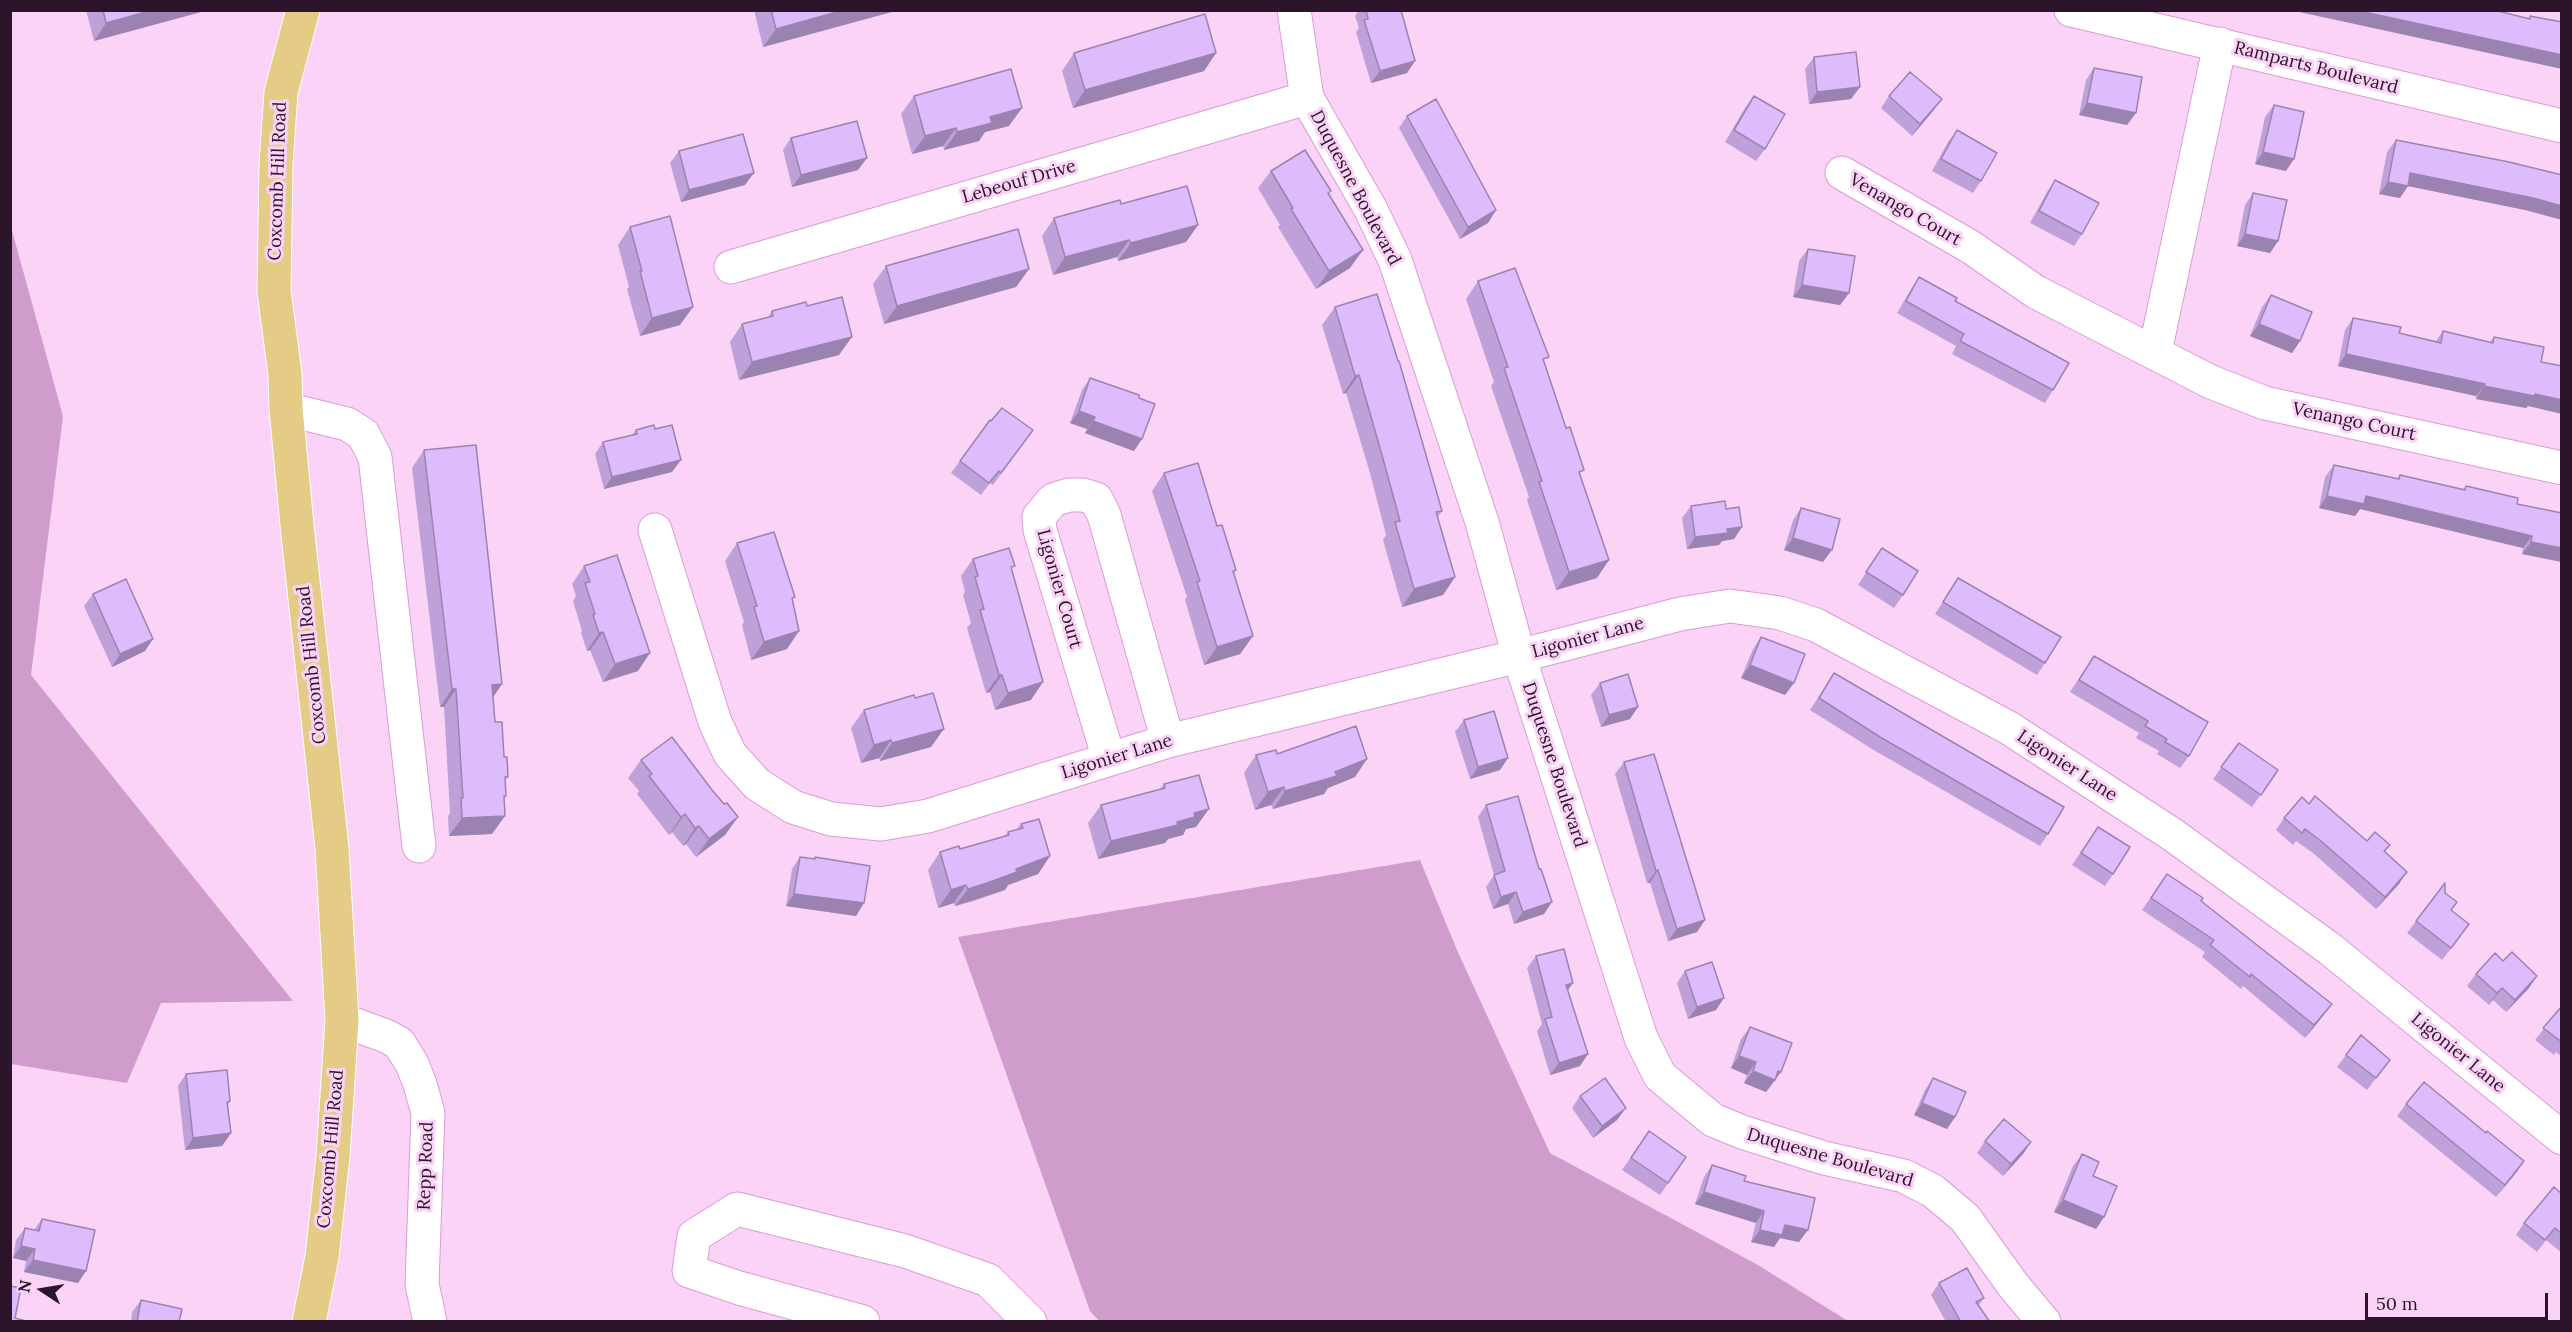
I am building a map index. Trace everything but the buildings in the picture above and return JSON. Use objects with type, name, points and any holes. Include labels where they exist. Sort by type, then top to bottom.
[{"type":"main road","name":"Coxcomb Hill Road","points":[[303,10],[281,92],[276,164],[274,291],[285,374],[286,409],[332,848],[342,1020],[332,1166],[322,1257],[309,1322]]},
{"type":"street","name":"Duquesne Boulevard","points":[[1294,10],[1307,98],[1370,208],[1395,260],[1482,522],[1519,656],[1641,1038],[1660,1076],[1713,1120],[1824,1158],[1904,1176],[1933,1191],[1965,1218],[2013,1285],[2044,1322]]},
{"type":"street","name":"Ramparts Boulevard","points":[[2071,10],[2562,126]]},
{"type":"street","points":[[2155,352],[2220,44]]},
{"type":"street","name":"Lebeouf Drive","points":[[731,267],[1307,98]]},
{"type":"street","name":"Venango Court","points":[[1842,173],[1969,246],[2036,292],[2211,382],[2265,403],[2562,468]]},
{"type":"street","points":[[286,409],[347,424],[363,434],[375,457],[419,846]]},
{"type":"street","name":"Ligonier Court","points":[[1109,759],[1040,530],[1039,517],[1053,500],[1069,495],[1083,495],[1096,499],[1104,515],[1168,741]]},
{"type":"street","name":"Ligonier Lane","points":[[655,530],[715,722],[730,754],[758,784],[793,807],[831,819],[881,824],[928,816],[1168,741],[1519,656],[1680,614],[1730,606],[1780,613],[1816,625],[2009,728],[2173,835],[2330,949],[2562,1138]]},
{"type":"street","name":"Repp Road","points":[[342,1020],[387,1036],[399,1043],[412,1064],[420,1084],[428,1113],[422,1284],[430,1322]]},
{"type":"street","points":[[863,1322],[739,1288],[689,1271],[694,1236],[737,1209],[894,1248],[988,1280],[1029,1321]]},
{"type":"shaded area","points":[[11,227],[63,416],[31,675],[293,1001],[161,1003],[127,1083],[11,1064]]},
{"type":"shaded area","points":[[1420,860],[1457,950],[1550,1153],[1758,1265],[1848,1321],[1099,1321],[1090,1311],[958,937]]}]
